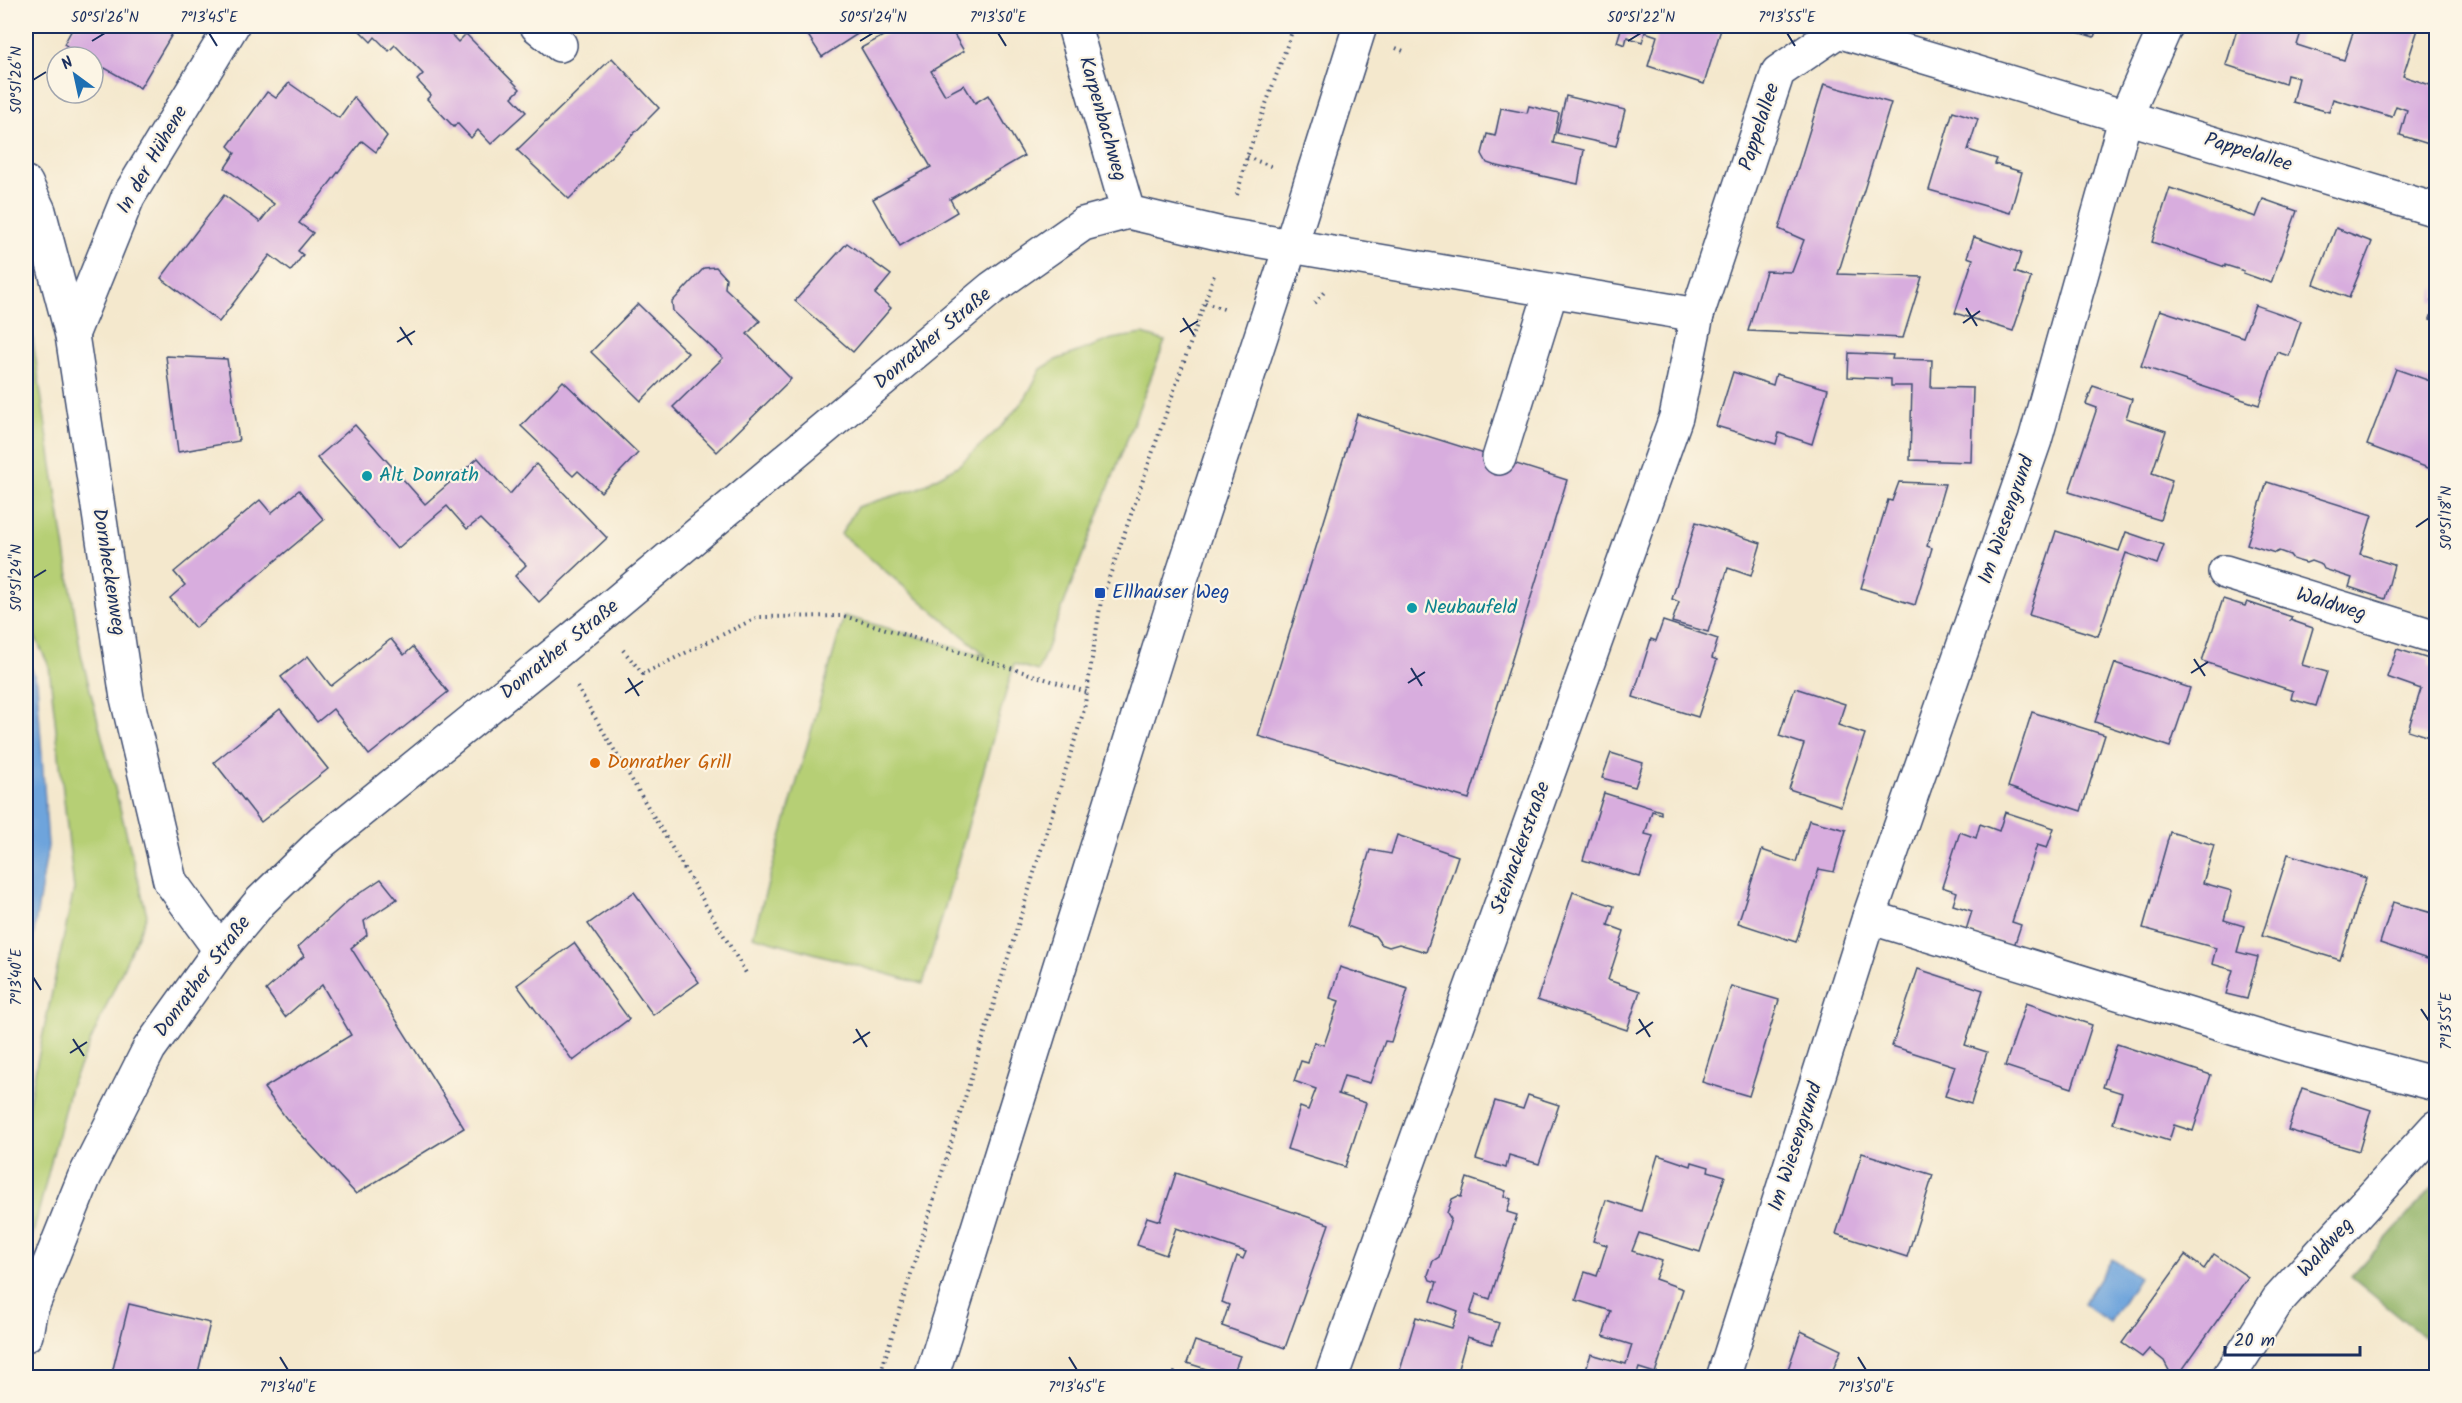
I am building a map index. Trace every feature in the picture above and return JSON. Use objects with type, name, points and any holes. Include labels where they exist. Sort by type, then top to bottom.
[{"type":"street","name":"In der Hühene","points":[[72,335],[128,197],[232,26]]},
{"type":"street","name":"Karpenbachweg","points":[[1074,26],[1128,212]]},
{"type":"street","points":[[931,1377],[1179,585],[1291,245],[1360,26]]},
{"type":"street","name":"Im Wiesengrund","points":[[1723,1377],[1869,917],[2035,440],[2126,116],[2166,26]]},
{"type":"street","name":"Pappelallee","points":[[1697,315],[1778,72],[1836,28],[2436,210]]},
{"type":"street","name":"Dornheckenweg","points":[[26,183],[39,210],[72,335],[127,698],[170,881],[220,950]]},
{"type":"street","name":"Donrather Straße","points":[[26,1335],[30,1312],[84,1178],[149,1049],[220,950],[261,901],[322,842],[597,620],[992,288],[1083,224],[1128,212],[1226,235],[1291,245]]},
{"type":"street","points":[[1291,245],[1375,262],[1697,315]]},
{"type":"street","points":[[1498,458],[1551,291]]},
{"type":"street","name":"Steinackerstraße","points":[[1331,1377],[1676,417],[1697,315]]},
{"type":"street","name":"Waldweg","points":[[2225,572],[2436,637]]},
{"type":"street","points":[[1869,917],[2288,1045],[2436,1084]]},
{"type":"street","name":"Waldweg","points":[[2228,1377],[2278,1300],[2436,1127]]},
{"type":"path","points":[[879,1377],[1084,710],[1101,601],[1127,518],[1205,303],[1247,157],[1294,26]]},
{"type":"path","points":[[1395,48],[1406,52]]},
{"type":"path","points":[[597,620],[643,674],[758,617],[844,616],[1087,692]]},
{"type":"path","points":[[557,652],[590,712],[746,973]]},
{"type":"green space","points":[[26,296],[81,654],[147,915],[70,1087],[26,1261],[26,1114],[74,889],[49,666],[26,618]]},
{"type":"green space","points":[[1143,334],[1165,341],[1038,671],[1014,664],[923,984],[753,936],[844,616],[987,656],[841,534],[857,507],[919,488],[959,465],[1004,424],[1026,397],[1041,369],[1056,360],[1112,339]]},
{"type":"green space","points":[[2436,1184],[2436,1347],[2351,1277]]},
{"type":"water","points":[[26,656],[37,682],[48,846],[26,981]]},
{"type":"water","points":[[2112,1259],[2139,1277],[2110,1322],[2083,1304]]},
{"type":"building","points":[[74,26],[98,26],[104,29],[105,26],[177,26],[140,88],[105,68],[105,45],[64,44]]},
{"type":"building","points":[[355,26],[443,26],[458,42],[466,34],[520,89],[512,97],[526,112],[491,144],[478,130],[471,138],[457,123],[454,127],[427,99],[431,95],[417,80],[423,74],[395,45],[389,51],[375,37],[371,42]]},
{"type":"building","points":[[802,26],[855,26],[859,33],[822,57]]},
{"type":"building","points":[[901,26],[949,26],[964,51],[931,71],[945,95],[964,85],[975,103],[988,95],[1024,156],[950,199],[957,212],[900,246],[873,199],[931,167],[861,48]]},
{"type":"building","points":[[1622,26],[1722,26],[1704,84],[1648,66],[1657,36],[1645,32],[1642,42],[1627,37],[1625,45],[1617,42]]},
{"type":"building","points":[[2057,26],[2098,26],[2094,37]]},
{"type":"building","points":[[2238,26],[2303,26],[2297,45],[2344,60],[2355,26],[2419,26],[2403,76],[2436,87],[2435,146],[2400,135],[2407,110],[2396,106],[2392,117],[2333,99],[2329,112],[2293,102],[2299,78],[2287,75],[2285,84],[2226,65]]},
{"type":"building","points":[[612,58],[659,108],[569,199],[517,150]]},
{"type":"building","points":[[289,83],[339,118],[354,97],[387,136],[376,152],[362,141],[299,223],[313,233],[298,251],[303,255],[291,271],[270,255],[219,322],[161,278],[224,195],[260,222],[274,204],[225,168],[235,153],[228,146],[267,92],[276,98]]},
{"type":"building","points":[[1824,84],[1891,103],[1838,274],[1922,277],[1903,338],[1748,331],[1766,271],[1792,272],[1804,240],[1779,229]]},
{"type":"building","points":[[1566,96],[1625,110],[1616,146],[1557,133]]},
{"type":"building","points":[[1529,106],[1559,113],[1553,143],[1584,150],[1578,184],[1487,163],[1482,154],[1487,134],[1495,136],[1501,108],[1527,113]]},
{"type":"building","points":[[1953,111],[1978,119],[1968,150],[1997,159],[1995,164],[2022,172],[2010,213],[1929,190]]},
{"type":"building","points":[[2170,188],[2256,217],[2263,199],[2297,211],[2271,283],[2243,273],[2244,271],[2225,265],[2225,267],[2152,242]]},
{"type":"building","points":[[2336,228],[2372,242],[2349,298],[2314,284]]},
{"type":"building","points":[[1974,237],[2021,253],[2015,272],[2031,278],[2013,331],[1955,313],[1973,259],[1967,257]]},
{"type":"building","points":[[847,243],[891,275],[875,294],[891,308],[853,352],[795,301]]},
{"type":"building","points":[[716,267],[726,278],[725,288],[760,321],[747,334],[791,379],[717,452],[673,407],[723,358],[673,311],[672,302],[704,268]]},
{"type":"building","points":[[2436,286],[2436,302],[2431,301]]},
{"type":"building","points":[[2436,302],[2436,321],[2430,319]]},
{"type":"building","points":[[638,304],[688,353],[641,401],[591,352]]},
{"type":"building","points":[[2255,305],[2301,321],[2289,356],[2277,352],[2259,405],[2141,366],[2160,310],[2243,337]]},
{"type":"building","points":[[1849,353],[1893,355],[1892,359],[1932,360],[1931,387],[1973,388],[1971,462],[1910,460],[1912,386],[1891,386],[1891,379],[1848,377]]},
{"type":"building","points":[[166,356],[227,359],[239,441],[178,452]]},
{"type":"building","points":[[2396,369],[2436,383],[2436,471],[2367,445]]},
{"type":"building","points":[[1733,372],[1773,385],[1776,374],[1828,389],[1812,444],[1779,433],[1776,444],[1716,426]]},
{"type":"building","points":[[563,381],[638,453],[601,492],[578,471],[573,476],[521,426]]},
{"type":"building","points":[[2093,386],[2132,399],[2126,418],[2166,431],[2152,473],[2172,480],[2160,520],[2069,492],[2097,408],[2086,404]]},
{"type":"building","name":"Neubaufeld","points":[[1357,414],[1567,480],[1469,799],[1258,736]]},
{"type":"building","points":[[355,425],[425,504],[478,458],[510,494],[536,464],[607,538],[539,602],[515,576],[526,565],[480,519],[467,529],[447,506],[397,549],[317,458]]},
{"type":"building","points":[[1899,482],[1945,484],[1927,546],[1932,548],[1915,605],[1861,588],[1888,500],[1892,501]]},
{"type":"building","points":[[2267,482],[2372,515],[2360,554],[2394,565],[2385,599],[2349,587],[2352,578],[2324,569],[2322,565],[2311,561],[2306,563],[2279,551],[2275,553],[2247,544]]},
{"type":"building","points":[[299,490],[324,520],[195,628],[170,598],[185,585],[174,572],[260,500],[271,513]]},
{"type":"building","points":[[1696,522],[1761,543],[1751,576],[1728,568],[1708,632],[1672,622],[1679,602],[1672,599]]},
{"type":"building","points":[[2056,531],[2119,551],[2126,532],[2164,545],[2157,564],[2126,553],[2098,636],[2029,615]]},
{"type":"building","points":[[2223,599],[2245,606],[2247,602],[2292,617],[2290,620],[2313,628],[2302,665],[2327,672],[2316,706],[2291,699],[2293,691],[2202,661]]},
{"type":"building","points":[[1663,621],[1718,639],[1712,658],[1717,660],[1698,717],[1633,697],[1651,639],[1656,641]]},
{"type":"building","points":[[391,639],[404,655],[413,647],[448,692],[369,755],[333,709],[317,722],[281,677],[308,656],[331,686]]},
{"type":"building","points":[[2397,649],[2429,659],[2429,666],[2436,668],[2436,739],[2408,730],[2421,689],[2387,677]]},
{"type":"building","points":[[2115,663],[2190,688],[2170,747],[2095,722]]},
{"type":"building","points":[[1795,688],[1845,704],[1838,725],[1865,734],[1841,806],[1789,789],[1804,744],[1779,736]]},
{"type":"building","points":[[280,709],[328,769],[261,822],[214,762]]},
{"type":"building","points":[[2032,712],[2105,735],[2081,811],[2008,787]]},
{"type":"building","points":[[1611,753],[1643,763],[1635,787],[1602,778]]},
{"type":"building","points":[[1604,793],[1661,811],[1661,814],[1652,811],[1645,834],[1653,836],[1640,877],[1583,860]]},
{"type":"building","points":[[2005,812],[2054,828],[2047,848],[2037,845],[2012,922],[2021,925],[2014,946],[1966,930],[1972,911],[1953,905],[1957,892],[1942,887],[1960,832],[1976,838],[1980,824],[1999,831]]},
{"type":"building","points":[[1809,820],[1846,830],[1834,872],[1819,869],[1796,942],[1738,923],[1762,850],[1796,862]]},
{"type":"building","points":[[2170,832],[2214,845],[2203,883],[2232,891],[2224,920],[2244,926],[2237,952],[2258,957],[2247,999],[2226,994],[2233,970],[2212,964],[2216,948],[2143,928]]},
{"type":"building","points":[[1397,835],[1458,856],[1426,952],[1399,944],[1389,947],[1381,944],[1375,936],[1347,926],[1370,850],[1391,854]]},
{"type":"building","points":[[2288,854],[2366,878],[2340,960],[2262,936]]},
{"type":"building","points":[[381,879],[397,899],[364,921],[367,935],[351,948],[464,1128],[356,1194],[286,1118],[264,1088],[351,1035],[322,985],[285,1017],[266,990],[304,956],[298,947],[348,901]]},
{"type":"building","points":[[634,892],[699,982],[653,1015],[588,924]]},
{"type":"building","points":[[1573,892],[1614,906],[1608,925],[1624,931],[1608,980],[1640,991],[1627,1030],[1537,1000]]},
{"type":"building","points":[[2436,901],[2436,962],[2380,943],[2393,902],[2432,913]]},
{"type":"building","points":[[574,943],[629,1019],[573,1061],[517,985]]},
{"type":"building","points":[[1340,967],[1408,989],[1391,1042],[1385,1041],[1370,1083],[1344,1076],[1338,1094],[1366,1103],[1345,1167],[1287,1149],[1300,1107],[1308,1110],[1316,1089],[1294,1081],[1301,1061],[1308,1063],[1314,1042],[1324,1045],[1339,1001],[1330,998]]},
{"type":"building","points":[[1918,969],[1983,990],[1965,1045],[1987,1052],[1971,1104],[1945,1096],[1955,1066],[1892,1046]]},
{"type":"building","points":[[1731,986],[1779,1000],[1749,1096],[1702,1082]]},
{"type":"building","points":[[2026,1003],[2092,1025],[2072,1088],[2005,1066]]},
{"type":"building","points":[[2117,1044],[2211,1075],[2193,1131],[2174,1125],[2169,1141],[2113,1123],[2122,1093],[2103,1087]]},
{"type":"building","points":[[2302,1088],[2371,1110],[2359,1151],[2288,1130]]},
{"type":"building","points":[[1528,1095],[1559,1105],[1539,1164],[1509,1155],[1506,1168],[1476,1159],[1495,1101],[1523,1109]]},
{"type":"building","points":[[1862,1153],[1933,1175],[1907,1257],[1836,1234]]},
{"type":"building","points":[[1658,1155],[1691,1166],[1692,1162],[1709,1167],[1708,1171],[1725,1176],[1700,1252],[1639,1233],[1632,1251],[1662,1261],[1655,1279],[1683,1289],[1655,1373],[1639,1368],[1636,1377],[1598,1377],[1585,1372],[1591,1354],[1626,1364],[1632,1345],[1603,1336],[1611,1311],[1576,1300],[1585,1272],[1597,1276],[1607,1245],[1593,1241],[1606,1200],[1641,1211]]},
{"type":"building","points":[[1176,1173],[1329,1224],[1285,1348],[1222,1326],[1229,1305],[1222,1302],[1237,1256],[1243,1259],[1246,1252],[1176,1228],[1166,1255],[1137,1245],[1147,1217],[1160,1221]]},
{"type":"building","points":[[1467,1178],[1506,1191],[1504,1196],[1511,1199],[1507,1212],[1517,1215],[1490,1299],[1476,1294],[1470,1314],[1499,1323],[1492,1344],[1467,1337],[1457,1372],[1450,1370],[1447,1377],[1398,1377],[1416,1317],[1452,1328],[1458,1311],[1431,1301],[1437,1282],[1430,1280],[1428,1275],[1433,1261],[1439,1257],[1451,1219],[1447,1213],[1452,1199],[1461,1197]]},
{"type":"building","points":[[2214,1254],[2248,1277],[2178,1376],[2173,1378],[2164,1361],[2149,1349],[2142,1357],[2122,1343],[2185,1255],[2204,1269]]},
{"type":"building","points":[[129,1304],[210,1323],[197,1377],[111,1377]]},
{"type":"building","points":[[1801,1331],[1841,1350],[1830,1377],[1786,1375]]},
{"type":"building","points":[[1195,1341],[1240,1356],[1232,1377],[1187,1363]]},
{"type":"building","points":[[1174,1372],[1189,1377],[1172,1377]]},
{"type":"place","name":"Alt Donrath","points":[[367,476]]},
{"type":"place","name":"Ellhauser Weg","points":[[1100,593]]},
{"type":"place","name":"Neubaufeld","points":[[1412,608]]},
{"type":"place","name":"Donrather Grill","points":[[595,763]]}]
